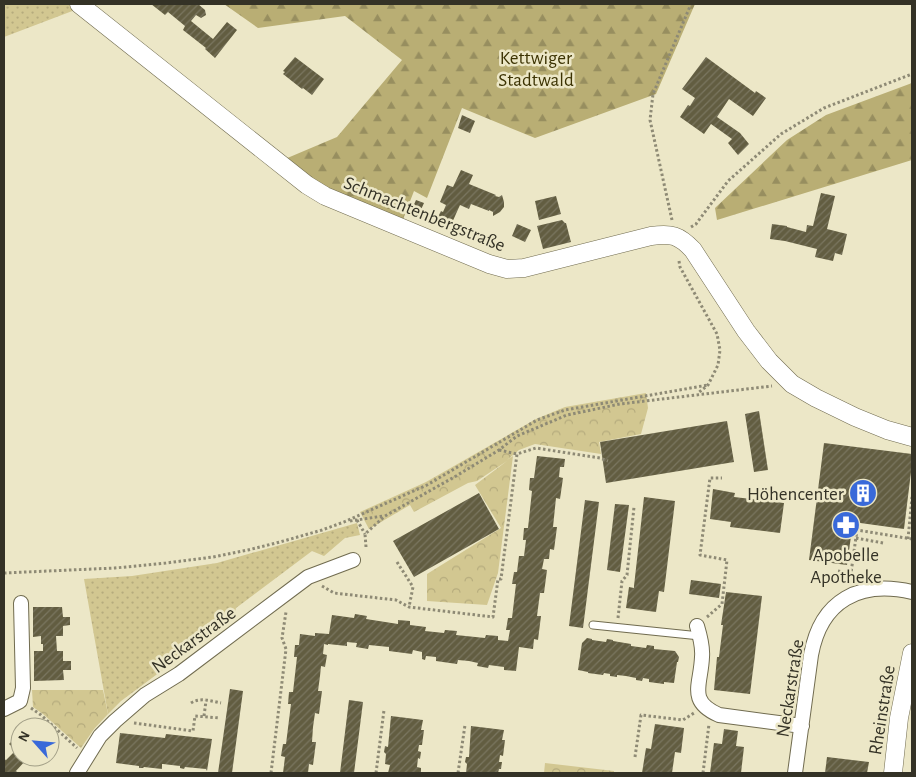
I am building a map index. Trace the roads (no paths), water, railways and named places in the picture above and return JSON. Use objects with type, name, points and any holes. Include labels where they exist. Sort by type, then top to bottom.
[{"type":"street","name":"Schmachtenbergstraße","points":[[79,4],[307,186],[325,196],[488,264],[507,269],[524,268],[651,236],[666,234],[686,242],[746,331],[769,361],[792,384],[855,417],[912,437]]},
{"type":"street","name":"Neckarstraße","points":[[77,773],[100,736],[115,720],[145,695],[179,674],[308,577],[353,560]]},
{"type":"street","name":"Neckarstraße","points":[[795,773],[814,641],[819,627],[830,612],[843,600],[861,591],[876,588],[912,592]]},
{"type":"street","points":[[4,709],[20,701],[23,688],[21,604]]},
{"type":"street","points":[[699,631],[702,657],[698,689],[699,698],[707,709],[719,715],[802,726]]},
{"type":"street","name":"Rheinstraße","points":[[893,773],[899,718],[912,653]]},
{"type":"lane","points":[[593,625],[616,628],[699,631]]},
{"type":"place","name":"Höhencenter","points":[[863,493]]},
{"type":"place","name":"Apobelle Apotheke","points":[[846,525]]},
{"type":"park label","name":"Kettwiger Stadtwald","points":[[536,68]]}]
